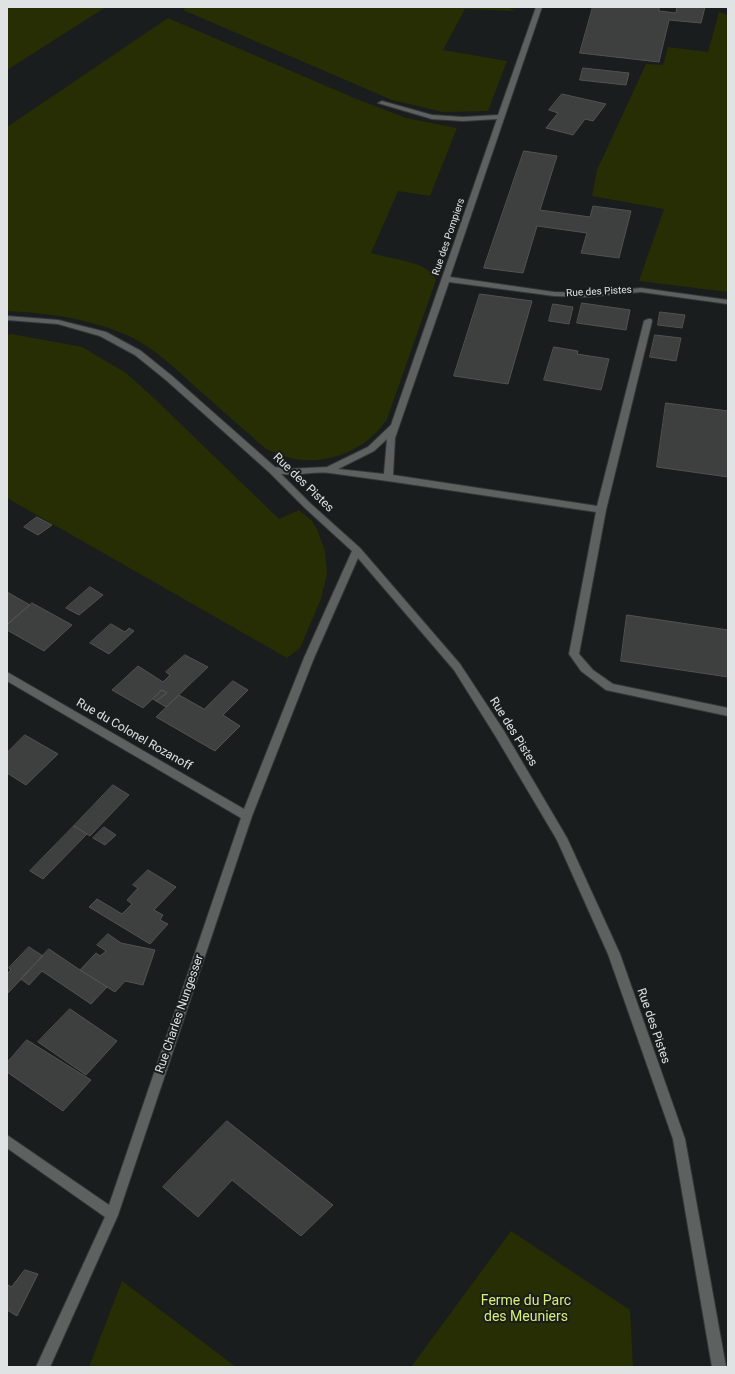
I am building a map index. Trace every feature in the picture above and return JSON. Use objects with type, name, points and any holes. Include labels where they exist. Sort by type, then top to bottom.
[{"type":"street","name":"Rue des Pompiers","points":[[388,476],[389,446],[539,7]]},
{"type":"street","points":[[382,103],[432,117],[463,119],[502,117]]},
{"type":"street","name":"Rue des Pistes","points":[[446,279],[554,294],[585,295],[641,290],[728,302]]},
{"type":"street","name":"Rue des Pistes","points":[[7,318],[58,322],[103,334],[138,353],[169,378],[272,470],[308,506],[357,550],[457,667],[500,734],[562,838],[614,954],[679,1139],[719,1367]]},
{"type":"street","points":[[648,321],[601,510],[574,654],[578,662],[597,679],[610,687],[728,712]]},
{"type":"street","points":[[329,470],[371,449],[398,420]]},
{"type":"street","points":[[272,470],[288,472],[329,470],[344,473],[388,476],[601,510]]},
{"type":"street","name":"Rue Charles Nungesser","points":[[43,1367],[112,1215],[247,816],[309,658],[357,550]]},
{"type":"street","name":"Rue du Colonel Rozanoff","points":[[7,676],[247,816]]},
{"type":"street","points":[[7,1141],[112,1215]]},
{"type":"green space","points":[[7,7],[106,7],[7,70]]},
{"type":"green space","points":[[187,7],[508,7],[515,11],[465,9],[443,50],[507,61],[488,111],[443,112],[392,100],[183,10]]},
{"type":"green space","points":[[719,12],[728,15],[728,292],[639,281],[664,209],[592,196],[597,170],[646,64],[663,65],[668,47],[708,52]]},
{"type":"green space","points":[[168,18],[354,98],[406,118],[457,128],[430,196],[398,191],[371,253],[416,264],[432,273],[436,280],[387,419],[368,440],[342,454],[313,460],[284,456],[266,449],[170,364],[139,341],[116,331],[86,321],[39,313],[7,311],[7,127]]},
{"type":"green space","points":[[12,334],[82,347],[126,373],[279,519],[299,510],[312,521],[317,529],[325,551],[327,574],[321,599],[300,648],[287,658],[7,498],[7,335]]},
{"type":"green space","name":"Ferme du Parc des Meuniers","points":[[511,1231],[630,1310],[633,1367],[411,1367]]},
{"type":"green space","points":[[122,1281],[236,1367],[89,1367]]},
{"type":"building","points":[[593,7],[659,7],[659,11],[676,13],[677,7],[705,7],[701,23],[669,20],[659,62],[580,53]]},
{"type":"building","points":[[583,68],[629,73],[626,85],[580,80]]},
{"type":"building","points":[[562,94],[606,104],[593,121],[585,119],[573,135],[546,128],[558,113],[549,110]]},
{"type":"building","points":[[524,151],[557,156],[540,210],[590,217],[593,206],[631,211],[619,258],[581,253],[587,233],[537,226],[523,273],[484,268]]},
{"type":"building","points":[[480,294],[532,301],[508,384],[454,376]]},
{"type":"building","points":[[582,303],[630,310],[626,330],[577,323]]},
{"type":"building","points":[[553,304],[573,307],[569,324],[549,321]]},
{"type":"building","points":[[660,312],[685,315],[682,328],[658,325]]},
{"type":"building","points":[[655,335],[681,338],[676,361],[650,357]]},
{"type":"building","points":[[554,347],[578,351],[577,354],[609,359],[601,390],[544,380]]},
{"type":"building","points":[[666,403],[728,411],[728,477],[657,467]]},
{"type":"building","points":[[37,517],[52,525],[38,535],[24,527]]},
{"type":"building","points":[[90,587],[103,595],[79,615],[66,608]]},
{"type":"building","points":[[7,592],[30,605],[7,625]]},
{"type":"building","points":[[32,603],[72,625],[44,651],[7,630],[7,625]]},
{"type":"building","points":[[627,615],[728,630],[728,677],[621,661]]},
{"type":"building","points":[[111,624],[125,632],[129,628],[134,631],[109,654],[90,643]]},
{"type":"building","points":[[185,655],[208,667],[166,707],[156,701],[167,693],[162,690],[143,708],[112,690],[138,666],[163,682],[170,675],[166,672]]},
{"type":"building","points":[[233,681],[248,690],[223,715],[240,726],[215,751],[156,717],[179,695],[204,709]]},
{"type":"building","points":[[162,690],[167,693],[156,701],[153,699]]},
{"type":"building","points":[[25,735],[58,754],[26,785],[7,773],[7,753]]},
{"type":"building","points":[[113,785],[129,795],[90,836],[74,826]]},
{"type":"building","points":[[74,826],[87,834],[43,879],[30,871]]},
{"type":"building","points":[[104,827],[116,835],[105,845],[93,838]]},
{"type":"building","points":[[148,870],[176,887],[154,910],[163,915],[160,920],[168,924],[150,944],[89,907],[97,899],[122,914],[132,904],[127,900],[138,888],[133,885]]},
{"type":"building","points":[[108,934],[121,943],[155,950],[143,985],[125,981],[115,992],[80,970],[96,953],[100,956],[106,951],[97,945]]},
{"type":"building","points":[[29,947],[43,956],[8,993],[7,974],[11,970],[9,968]]},
{"type":"building","points":[[49,949],[107,987],[91,1004],[42,971],[29,985],[21,979]]},
{"type":"building","points":[[70,1009],[117,1041],[86,1075],[38,1042]]},
{"type":"building","points":[[27,1040],[91,1080],[63,1111],[7,1072],[7,1063]]},
{"type":"building","points":[[227,1121],[333,1205],[301,1236],[232,1180],[198,1217],[163,1187]]},
{"type":"building","points":[[25,1270],[38,1274],[17,1316],[7,1310],[7,1284],[11,1287]]}]
